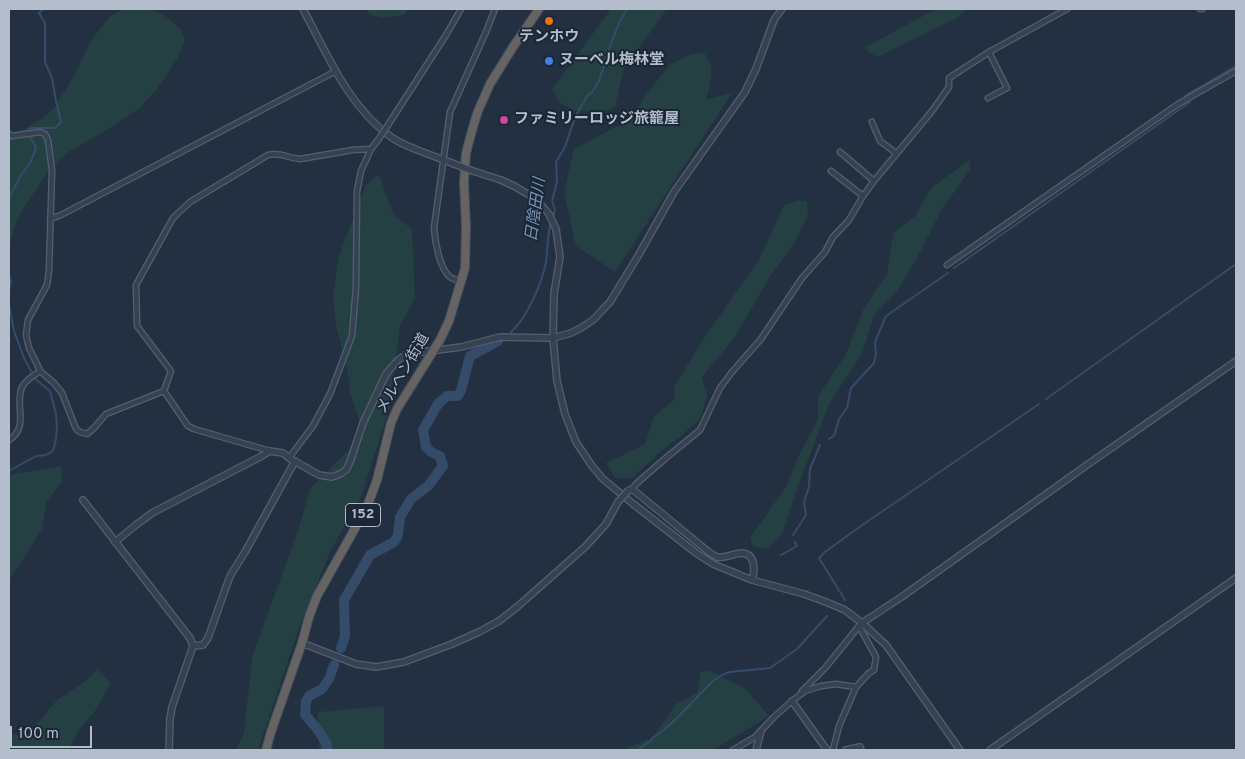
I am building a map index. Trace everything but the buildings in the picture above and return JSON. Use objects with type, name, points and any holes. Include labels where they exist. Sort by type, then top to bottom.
[{"type":"highway","name":"メルヘン街道","points":[[266,750],[302,644],[309,616],[367,507],[377,480],[391,423],[397,409],[440,340],[449,321],[465,268],[464,182],[466,153],[473,127],[490,84],[539,9]]},
{"type":"street","points":[[303,9],[346,89],[367,116],[391,138],[514,186],[536,200],[549,214],[556,229],[560,257],[554,294],[553,338],[557,381],[565,414],[576,442],[603,479],[712,564],[752,580],[804,594],[845,610],[860,625],[886,645],[960,750]]},
{"type":"street","points":[[193,646],[203,645],[208,638],[230,576],[245,552],[292,460],[330,394],[352,336],[356,287],[357,191],[361,171],[371,149],[425,68],[461,9]]},
{"type":"street","points":[[461,281],[449,276],[441,263],[434,228],[450,112],[496,9]]},
{"type":"street","points":[[164,391],[188,426],[270,451],[283,453],[319,475],[332,477],[346,470],[363,422],[386,374],[398,360],[407,354],[461,347],[500,337],[553,338],[581,328],[593,320],[610,302],[674,192],[745,92],[756,70],[774,20],[782,9]]},
{"type":"street","points":[[302,644],[356,664],[376,667],[404,662],[480,632],[499,621],[523,602],[585,547],[606,524],[618,502],[637,483],[700,430],[720,388],[761,339],[802,278],[825,252],[833,237],[849,220],[874,181],[932,111],[949,87],[949,78],[989,52],[1068,9]]},
{"type":"street","points":[[988,98],[1007,88],[989,52]]},
{"type":"street","points":[[50,219],[61,215],[336,71]]},
{"type":"street","points":[[947,265],[1178,104],[1236,71]]},
{"type":"street","points":[[872,122],[880,141],[896,153]]},
{"type":"street","points":[[9,134],[12,136],[40,132],[45,134],[48,140],[52,170],[49,271],[46,286],[28,320],[26,335],[28,348],[40,371],[62,393],[76,429],[87,434],[106,414],[164,391],[171,371],[137,326],[136,285],[173,218],[190,202],[268,155],[276,153],[300,159],[353,150],[371,149]]},
{"type":"street","points":[[840,152],[874,181]]},
{"type":"street","points":[[832,171],[863,196]]},
{"type":"street","points":[[733,750],[755,737],[792,701],[826,667],[860,625],[1236,361]]},
{"type":"street","points":[[9,440],[20,424],[20,394],[22,388],[25,383],[40,371]]},
{"type":"street","points":[[115,542],[152,513],[260,458],[270,451]]},
{"type":"street","points":[[630,490],[710,553],[718,557],[742,553],[748,555],[752,559],[755,568],[752,580]]},
{"type":"street","points":[[82,500],[190,638],[193,646],[172,708],[169,750]]},
{"type":"street","points":[[990,750],[1236,578]]},
{"type":"street","points":[[833,750],[839,726],[856,687],[874,670],[876,657],[860,625]]},
{"type":"street","points":[[792,701],[805,691],[821,686],[836,684],[856,687]]},
{"type":"street","points":[[792,701],[827,750]]},
{"type":"street","points":[[756,750],[761,731]]},
{"type":"street","points":[[846,750],[860,747],[862,750]]},
{"type":"green space","points":[[124,9],[151,9],[163,14],[181,29],[185,40],[176,61],[156,90],[140,108],[70,151],[51,167],[17,218],[9,248],[9,133],[23,130],[43,118],[54,108],[73,78],[90,42],[110,16]]},
{"type":"green space","points":[[366,9],[408,9],[404,15],[383,18],[370,15]]},
{"type":"green space","points":[[611,9],[667,9],[624,68],[615,107],[607,111],[575,111],[559,102],[552,89]]},
{"type":"green space","points":[[936,9],[967,9],[955,19],[877,57],[864,48]]},
{"type":"green space","points":[[704,53],[711,70],[711,81],[706,99],[732,93],[615,272],[576,246],[564,192],[574,149],[629,120],[669,65],[691,54]]},
{"type":"green space","points":[[970,160],[970,170],[942,209],[918,256],[896,293],[874,315],[862,354],[830,402],[782,534],[767,549],[753,546],[750,538],[787,485],[799,455],[818,419],[818,396],[846,354],[863,310],[887,274],[893,233],[915,216],[932,187]]},
{"type":"green space","points":[[379,174],[393,214],[412,229],[415,298],[400,326],[389,409],[361,497],[330,552],[298,631],[258,750],[236,750],[244,733],[252,657],[299,528],[310,489],[364,435],[350,392],[348,374],[336,325],[333,299],[338,259],[366,185]]},
{"type":"green space","points":[[800,200],[807,202],[808,215],[794,243],[769,278],[735,337],[702,377],[707,396],[700,419],[632,478],[615,478],[606,463],[645,444],[654,416],[675,399],[674,387],[706,335],[759,260],[784,205]]},
{"type":"green space","points":[[61,466],[62,481],[46,502],[43,527],[9,580],[9,475]]},
{"type":"green space","points":[[97,670],[111,683],[95,711],[78,731],[69,750],[9,750],[9,732],[17,735],[28,733],[56,701],[87,680]]},
{"type":"green space","points":[[711,671],[746,689],[769,716],[713,750],[621,750],[652,738],[676,704],[697,693],[701,672]]},
{"type":"green space","points":[[384,706],[384,750],[319,750],[318,712]]},
{"type":"waterway","points":[[29,129],[55,128],[61,122],[52,78],[45,62],[45,23],[39,13],[43,9]]},
{"type":"waterway","name":"日陰田川","points":[[553,218],[555,210],[552,201],[557,182],[556,162],[565,147],[577,114],[587,96],[593,91],[599,81],[610,46],[627,9]]},
{"type":"waterway","points":[[1185,96],[1236,66]]},
{"type":"waterway","points":[[954,268],[1190,102]]},
{"type":"waterway","points":[[9,198],[35,151],[36,147],[30,137]]},
{"type":"waterway","name":"日陰田川","points":[[511,332],[523,318],[541,280],[546,262],[551,222]]},
{"type":"waterway","points":[[1046,399],[1236,264]]},
{"type":"waterway","points":[[829,439],[834,436],[839,419],[847,408],[851,388],[874,363],[876,355],[875,342],[886,316],[948,273]]},
{"type":"waterway","points":[[9,275],[11,282],[9,290]]},
{"type":"waterway","points":[[9,305],[14,331],[31,371]]},
{"type":"waterway","name":"日陰田川","points":[[341,648],[345,636],[344,600],[370,555],[394,542],[398,535],[400,517],[411,499],[428,486],[443,466],[440,456],[431,452],[426,447],[423,430],[438,404],[447,396],[458,396],[470,356],[498,341]]},
{"type":"waterway","points":[[9,470],[36,456],[46,455],[53,451],[57,427],[56,414],[50,391],[34,378]]},
{"type":"waterway","points":[[845,600],[819,558],[858,528],[1039,404]]},
{"type":"waterway","points":[[793,535],[806,515],[804,502],[809,487],[810,469],[820,445]]},
{"type":"waterway","points":[[781,555],[797,546],[795,542]]},
{"type":"waterway","points":[[637,750],[663,731],[714,680],[730,672],[770,668],[797,649],[827,616]]},
{"type":"waterway","name":"日陰田川","points":[[328,750],[322,736],[305,714],[306,701],[309,696],[322,689],[329,679],[334,665]]},
{"type":"place","name":"テンホウ","points":[[549,21]]},
{"type":"place","name":"ヌーベル梅林堂","points":[[549,61]]},
{"type":"place","name":"ファミリーロッジ旅籠屋","points":[[504,120]]}]
